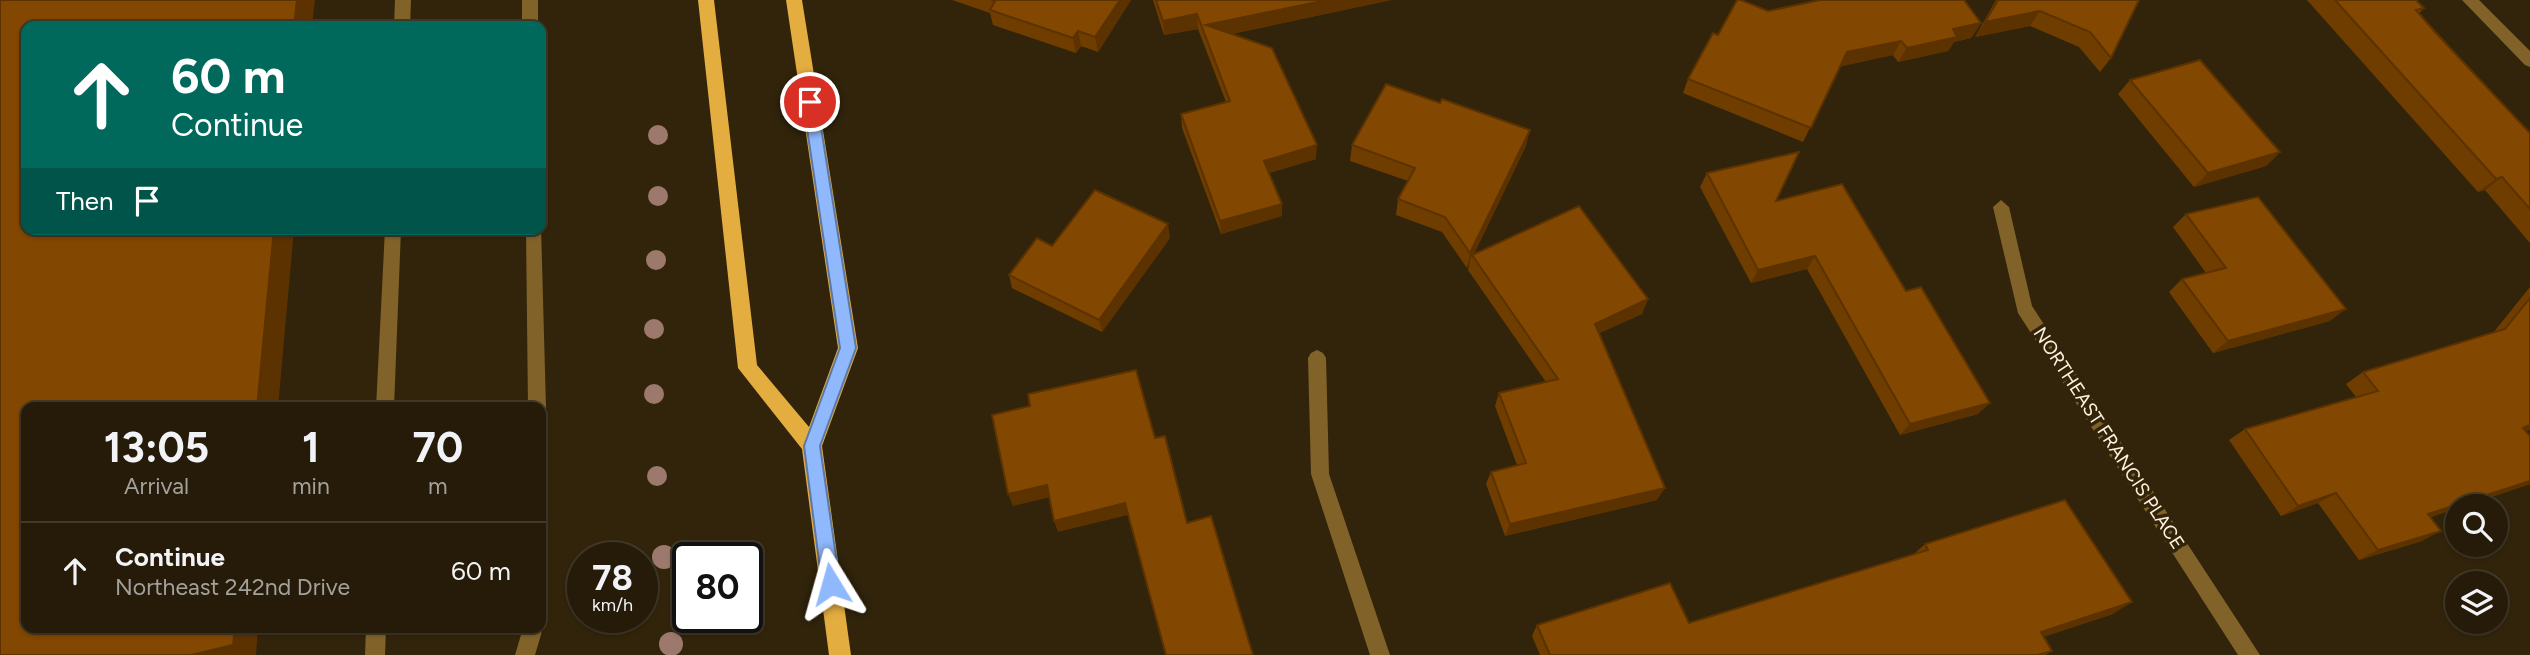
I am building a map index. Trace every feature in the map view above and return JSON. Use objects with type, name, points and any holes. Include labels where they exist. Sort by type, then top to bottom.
[{"type":"highway","points":[[706,0],[748,368],[812,446]]},
{"type":"highway","points":[[794,0],[848,348],[812,446],[837,650]]},
{"type":"street","points":[[402,21],[403,0]]},
{"type":"street","points":[[530,0],[530,21]]},
{"type":"street","points":[[2470,0],[2530,61]]},
{"type":"street","name":"NORTHEAST FRANCIS PLACE","points":[[2001,206],[2024,307],[2250,655]]},
{"type":"street","points":[[385,402],[393,235]]},
{"type":"street","points":[[534,235],[537,402]]},
{"type":"street","points":[[1317,358],[1320,474],[1380,655]]},
{"type":"street","points":[[374,655],[376,633]]},
{"type":"street","points":[[525,655],[532,633]]},
{"type":"building","points":[[0,0],[297,0],[295,21],[21,21],[21,235],[273,235],[258,402],[21,402],[21,633],[234,633],[233,645],[191,655],[0,655]]},
{"type":"building","points":[[991,0],[1120,0],[1095,37],[1078,31],[1073,38],[990,10],[995,1]]},
{"type":"building","points":[[1156,0],[1327,0],[1206,25],[1272,48],[1317,145],[1264,161],[1282,204],[1220,221],[1181,114],[1230,101],[1197,14],[1163,21]]},
{"type":"building","points":[[1737,0],[1768,11],[1820,0],[1964,0],[1981,23],[1953,29],[1957,37],[1907,48],[1901,41],[1847,52],[1811,128],[1688,79],[1713,33],[1718,35]]},
{"type":"building","points":[[1998,0],[2139,0],[2111,58],[2090,32],[2040,11],[1985,22]]},
{"type":"building","points":[[2335,0],[2416,0],[2424,8],[2416,10],[2530,133],[2530,209],[2502,177],[2496,179]]},
{"type":"building","points":[[2200,60],[2280,152],[2208,173],[2130,80]]},
{"type":"building","points":[[1386,84],[1440,103],[1442,99],[1530,130],[1470,253],[1445,217],[1398,199],[1415,168],[1352,145]]},
{"type":"building","points":[[1799,152],[1776,201],[1842,184],[1906,291],[1921,287],[1990,403],[1910,424],[1815,256],[1758,270],[1707,173]]},
{"type":"building","points":[[1095,190],[1168,224],[1099,320],[1009,275],[1037,238],[1052,246]]},
{"type":"building","points":[[2258,197],[2346,309],[2228,341],[2182,279],[2226,268],[2186,214]]},
{"type":"building","points":[[1579,206],[1648,299],[1595,324],[1665,488],[1510,524],[1491,472],[1526,463],[1499,393],[1558,379],[1472,255]]},
{"type":"building","points":[[2530,298],[2530,425],[2523,428],[2530,436],[2530,481],[2490,494],[2445,494],[2445,508],[2428,514],[2441,531],[2378,550],[2336,493],[2298,506],[2245,429],[2378,391],[2363,372],[2505,329]]},
{"type":"building","points":[[1136,370],[1155,438],[1165,436],[1187,523],[1211,516],[1253,655],[1166,655],[1125,503],[1054,521],[1047,485],[1008,494],[992,415],[1030,406],[1028,394]]},
{"type":"building","points":[[2065,500],[2132,602],[2041,632],[2052,651],[2038,655],[1550,655],[1537,625],[1670,583],[1689,623],[1928,550],[1925,544]]},
{"type":"route","points":[[810,102],[848,348],[812,446],[831,584]]}]
